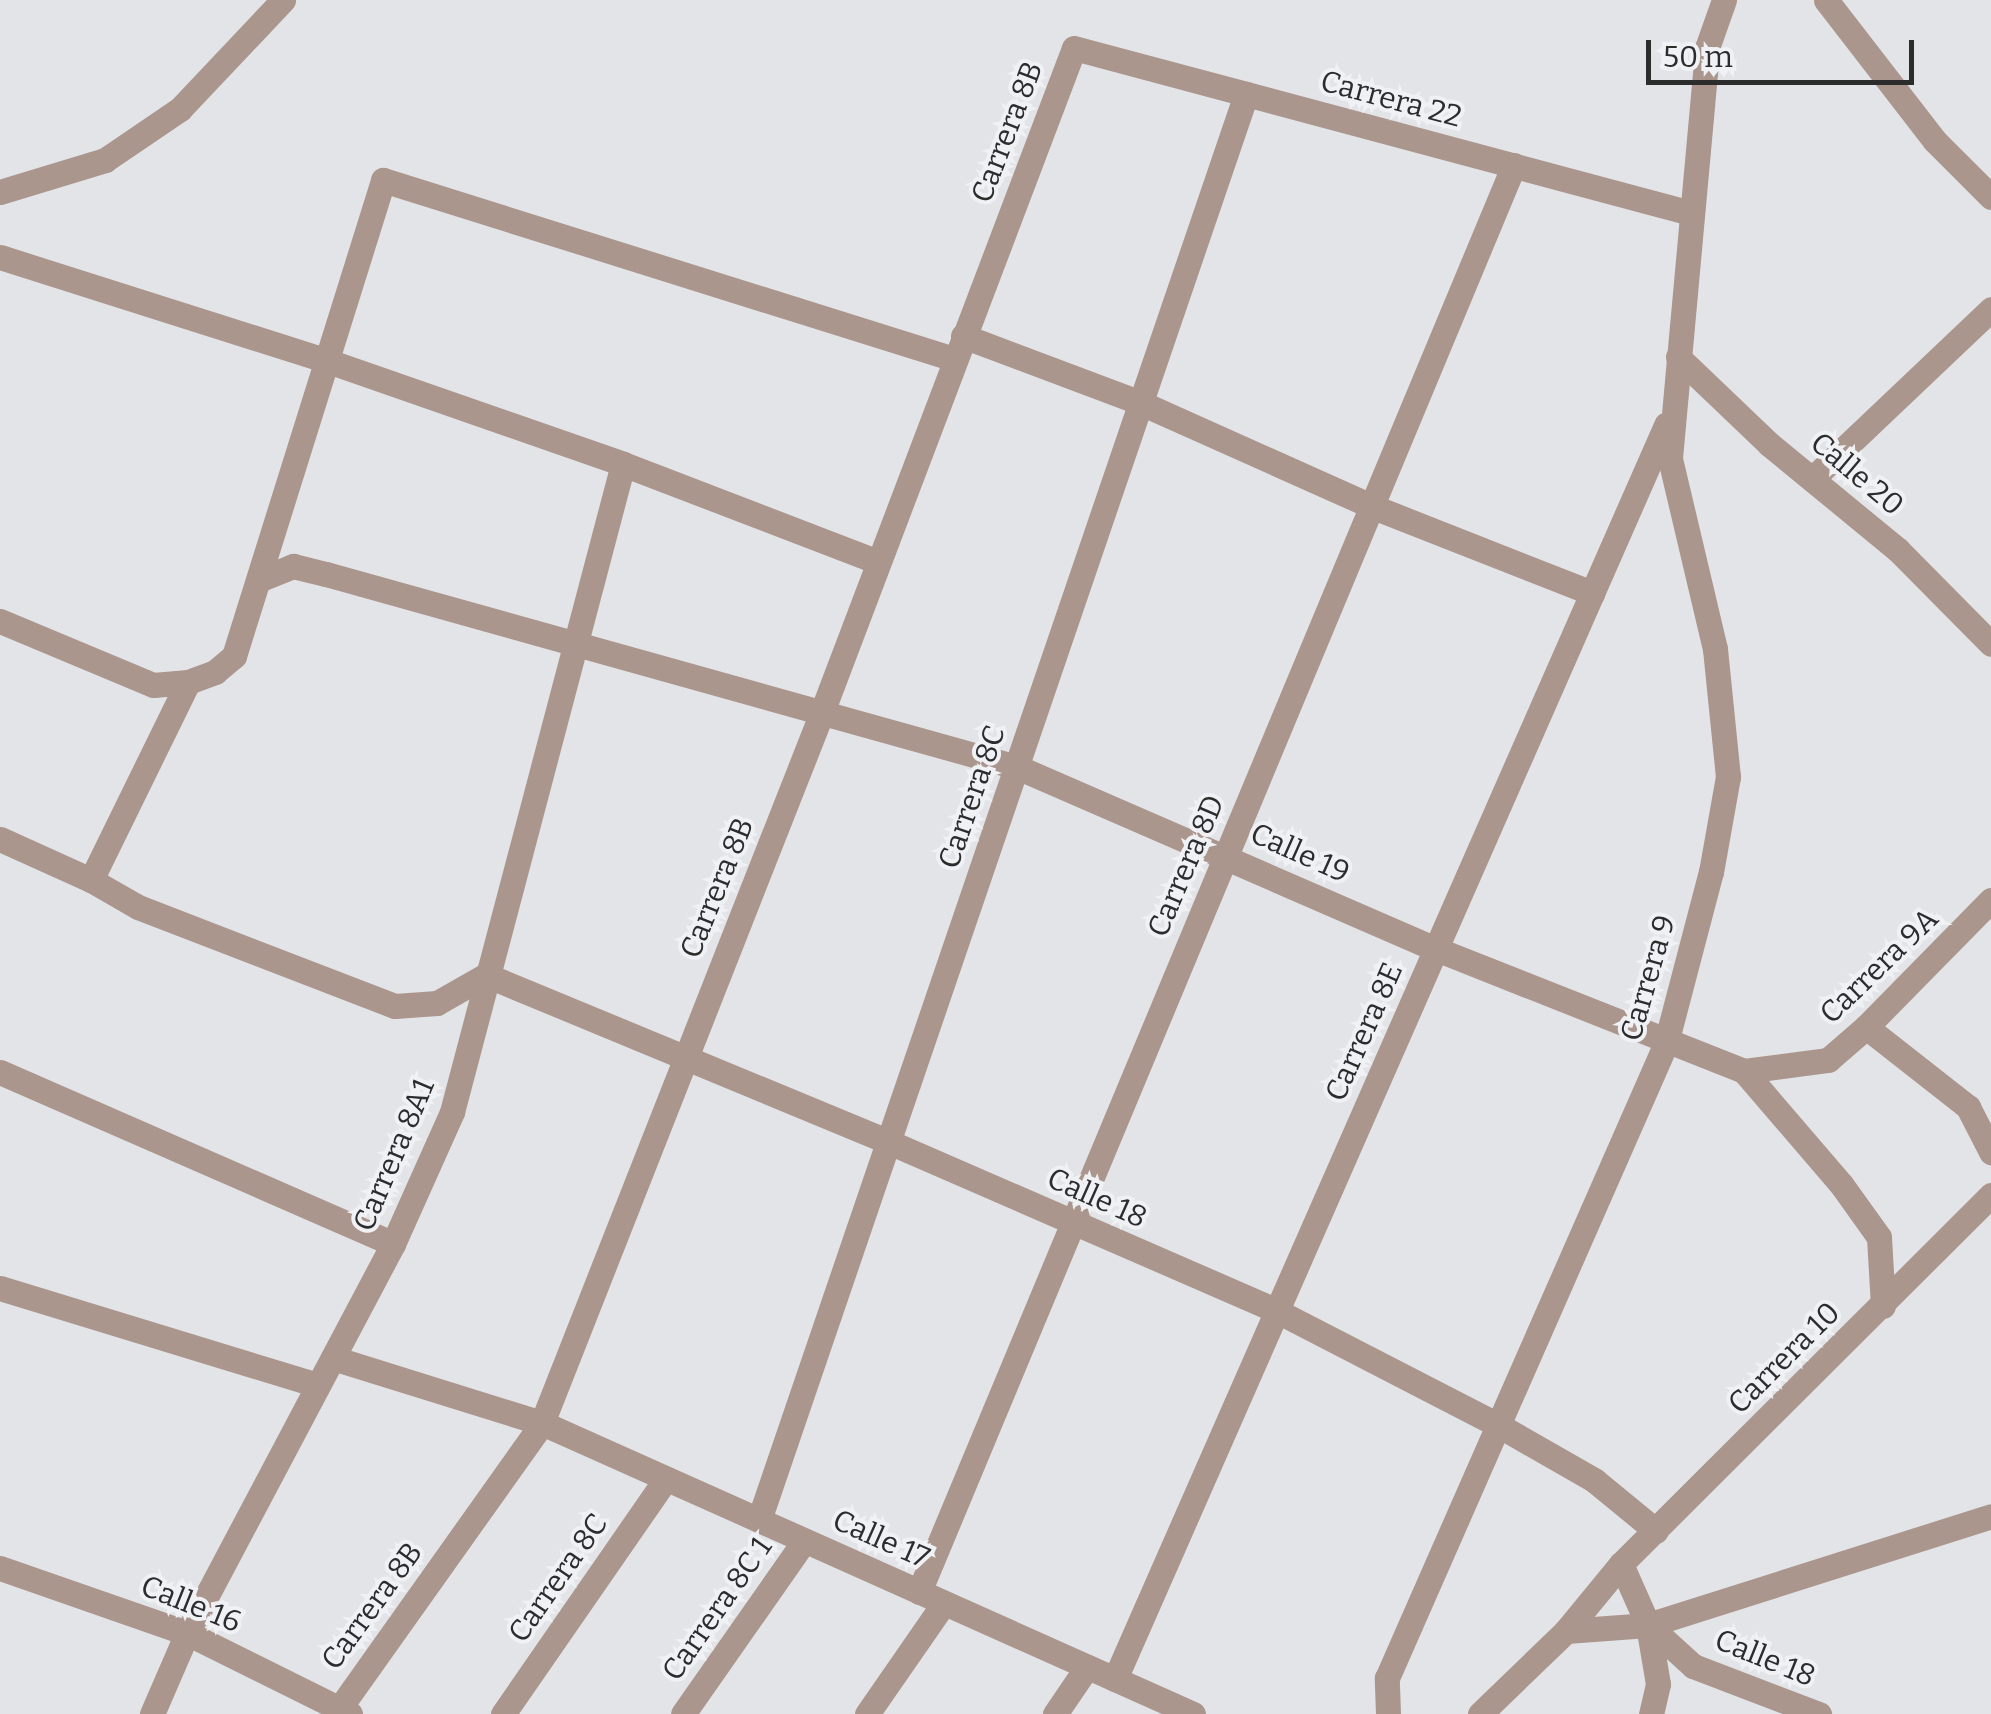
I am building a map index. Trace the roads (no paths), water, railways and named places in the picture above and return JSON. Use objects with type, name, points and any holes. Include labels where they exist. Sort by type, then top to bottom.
[{"type":"street","points":[[0,192],[106,160],[180,109],[283,0]]},
{"type":"street","name":"Carrera 9","points":[[1388,1714],[1387,1678],[1666,1043],[1711,872],[1728,777],[1714,649],[1670,458],[1707,48],[1724,0]]},
{"type":"street","points":[[1826,0],[1935,141],[1991,197]]},
{"type":"street","name":"Carrera 22","points":[[1074,48],[1691,213]]},
{"type":"street","name":"Carrera 8B","points":[[344,1711],[542,1424],[822,712],[876,561],[1074,48]]},
{"type":"street","name":"Carrera 8C","points":[[759,1520],[1246,94]]},
{"type":"street","name":"Carrera 8D","points":[[919,1592],[1514,165]]},
{"type":"street","points":[[0,622],[153,684],[188,682],[215,672],[234,656],[383,180],[1141,404],[1371,506],[1592,593]]},
{"type":"street","points":[[0,258],[325,360],[622,464],[876,561]]},
{"type":"street","points":[[1812,479],[1991,309]]},
{"type":"street","name":"Calle 20","points":[[1678,357],[1812,479],[1986,627]]},
{"type":"street","name":"Carrera 8E","points":[[1115,1680],[1672,411]]},
{"type":"street","name":"Carrera 8A1","points":[[152,1714],[187,1633],[393,1244],[452,1112],[622,464]]},
{"type":"street","name":"Calle 19","points":[[261,579],[292,566],[1017,766],[1436,949],[1744,1071]]},
{"type":"street","points":[[92,880],[188,682]]},
{"type":"street","points":[[0,839],[92,880],[138,907],[396,1006],[437,1003],[486,975]]},
{"type":"street","name":"Carrera 9A","points":[[1744,1071],[1828,1060],[1866,1028],[1991,900]]},
{"type":"street","name":"Calle 18","points":[[486,975],[889,1142],[1276,1312],[1498,1424],[1594,1480],[1656,1531]]},
{"type":"street","points":[[1866,1028],[1968,1107],[1991,1152]]},
{"type":"street","points":[[1744,1071],[1842,1184],[1879,1237],[1882,1306]]},
{"type":"street","points":[[0,1072],[393,1244]]},
{"type":"street","name":"Carrera 10","points":[[1621,1564],[1991,1195]]},
{"type":"street","points":[[0,1288],[318,1385]]},
{"type":"street","name":"Calle 17","points":[[333,1358],[542,1424],[1193,1714]]},
{"type":"street","name":"Carrera 8C","points":[[504,1714],[666,1479]]},
{"type":"street","points":[[1566,1631],[1648,1625],[1991,1516]]},
{"type":"street","name":"Carrera 8C 1","points":[[683,1714],[804,1541]]},
{"type":"street","points":[[1480,1714],[1566,1631],[1621,1564]]},
{"type":"street","name":"Calle 18","points":[[1621,1564],[1648,1625],[1694,1666],[1819,1714]]},
{"type":"street","name":"Calle 16","points":[[0,1568],[187,1633],[344,1711]]},
{"type":"street","points":[[867,1714],[944,1603]]},
{"type":"street","points":[[1648,1625],[1658,1684],[1651,1714]]},
{"type":"street","points":[[1055,1714],[1087,1667]]}]
